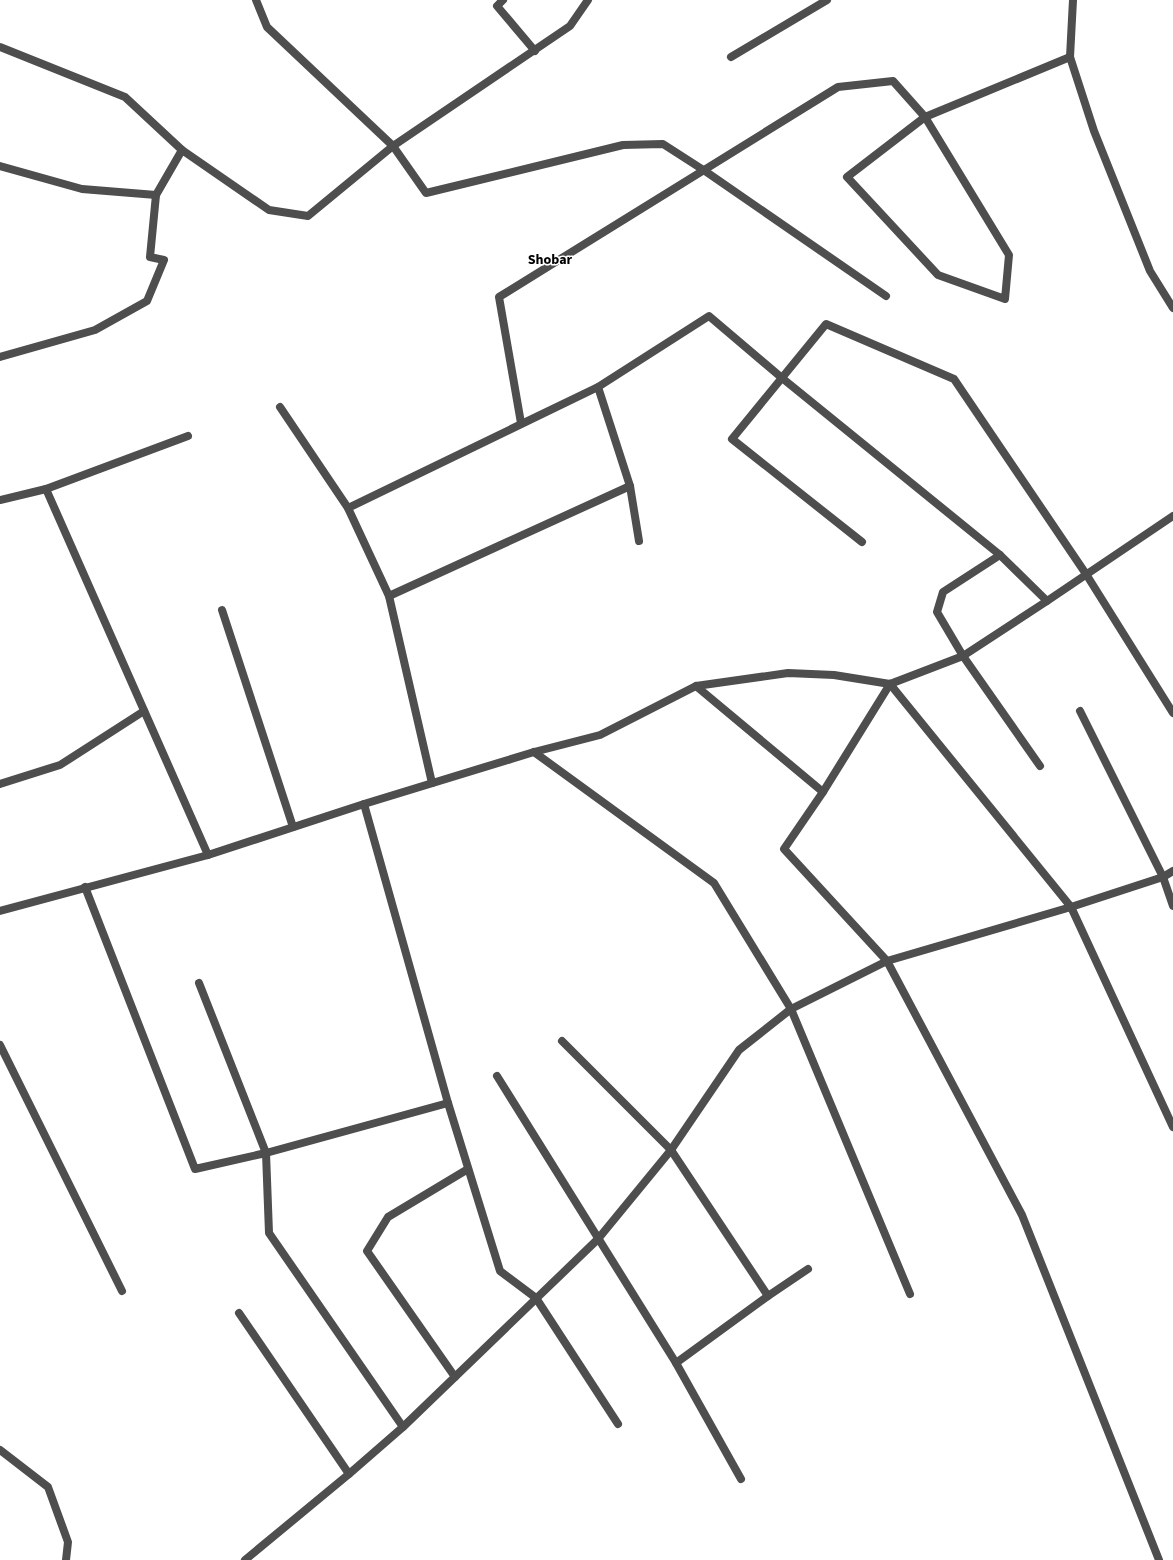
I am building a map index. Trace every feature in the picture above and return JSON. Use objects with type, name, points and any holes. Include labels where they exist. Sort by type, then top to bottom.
[{"type":"street","points":[[256,0],[267,27],[393,146],[426,193],[623,145],[663,144],[886,296]]},
{"type":"street","points":[[503,0],[497,6],[535,51]]},
{"type":"street","points":[[0,46],[126,97],[182,150],[269,210],[308,216],[393,146],[570,26],[588,0]]},
{"type":"street","points":[[731,58],[827,0]]},
{"type":"street","points":[[1073,0],[1070,57],[1094,131],[1150,271],[1173,308]]},
{"type":"street","points":[[522,423],[500,297],[838,87],[893,81],[925,117],[1008,254],[1005,299],[938,275],[847,177],[925,117],[1070,57]]},
{"type":"street","points":[[0,357],[95,330],[147,301],[164,260],[150,257],[156,195],[182,150]]},
{"type":"street","points":[[0,166],[82,189],[156,195]]},
{"type":"street","points":[[348,508],[598,387],[709,316],[782,378],[1000,555],[1047,601]]},
{"type":"street","points":[[862,542],[732,439],[826,324],[954,379],[1086,574],[1173,712]]},
{"type":"street","points":[[598,387],[630,486],[639,541]]},
{"type":"street","points":[[280,407],[348,508],[389,596],[432,783]]},
{"type":"street","points":[[0,500],[46,488],[188,436]]},
{"type":"street","points":[[389,596],[630,486]]},
{"type":"street","points":[[46,488],[208,855]]},
{"type":"street","points":[[0,911],[208,855],[432,783],[534,752],[600,735],[696,686],[788,673],[834,674],[890,684],[963,656],[1173,516]]},
{"type":"street","points":[[1000,555],[943,592],[937,612],[963,656],[1040,766]]},
{"type":"street","points":[[222,610],[293,827]]},
{"type":"street","points":[[890,684],[823,792],[784,849],[887,961],[1022,1215],[1159,1560]]},
{"type":"street","points":[[890,684],[1071,906],[1173,1127]]},
{"type":"street","points":[[696,686],[823,792]]},
{"type":"street","points":[[0,784],[60,765],[144,711]]},
{"type":"street","points":[[1080,711],[1163,877],[1173,906]]},
{"type":"street","points":[[534,752],[714,883],[791,1009],[910,1294]]},
{"type":"street","points":[[364,804],[448,1103],[500,1271],[536,1298],[618,1424]]},
{"type":"street","points":[[245,1560],[403,1427],[598,1239],[671,1150],[739,1050],[791,1009],[887,961],[1071,906],[1163,877],[1173,871]]},
{"type":"street","points":[[85,887],[195,1169],[266,1153],[448,1103]]},
{"type":"street","points":[[199,984],[266,1153],[269,1233],[403,1427]]},
{"type":"street","points":[[562,1041],[671,1150],[768,1296]]},
{"type":"street","points":[[0,1045],[122,1291]]},
{"type":"street","points":[[497,1076],[676,1362],[741,1479]]},
{"type":"street","points":[[455,1377],[367,1252],[388,1217],[468,1169]]},
{"type":"street","points":[[676,1362],[808,1269]]},
{"type":"street","points":[[239,1313],[349,1474]]},
{"type":"street","points":[[0,1450],[48,1487],[68,1542],[66,1560]]},
{"type":"district","name":"Shobar","points":[[550,260]]}]
